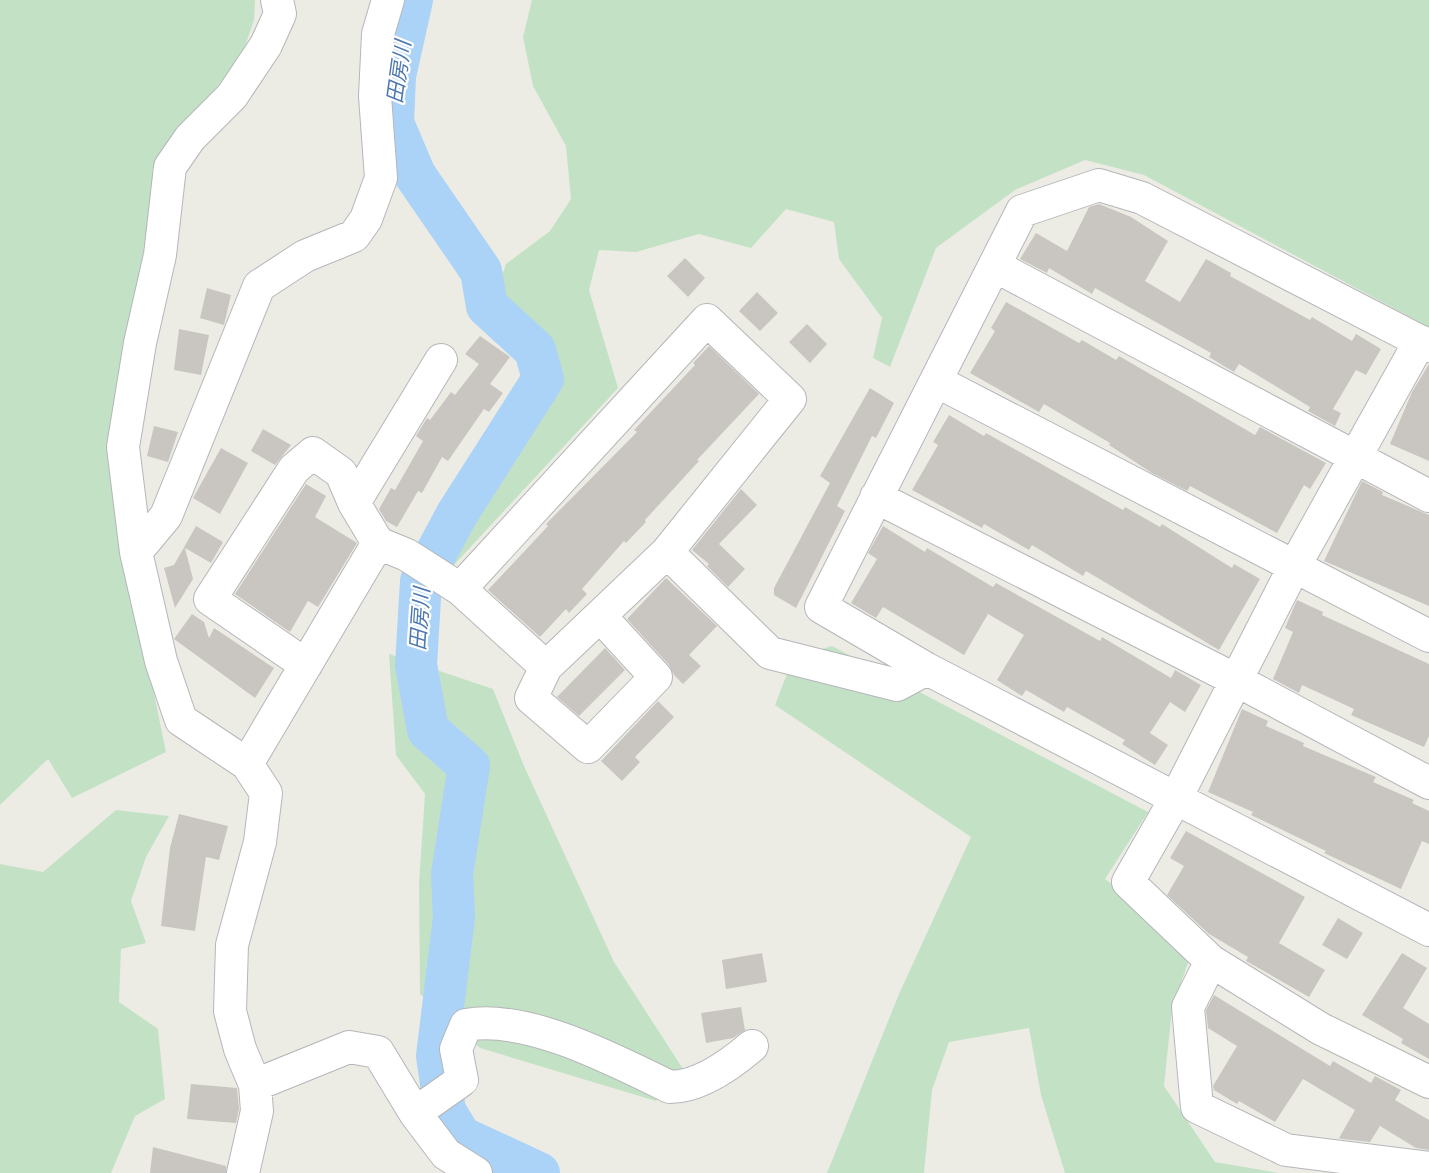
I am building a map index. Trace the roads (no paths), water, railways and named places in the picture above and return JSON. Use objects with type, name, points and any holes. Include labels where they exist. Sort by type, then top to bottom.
[{"type":"street","points":[[243,1173],[257,1111],[255,1085],[240,1049],[230,1011],[232,945],[260,842],[266,793],[247,764],[181,720],[161,661],[136,552],[123,447],[140,343],[160,255],[170,167],[190,138],[232,96],[266,45],[280,14],[277,0]]},
{"type":"street","points":[[136,552],[166,516],[259,286],[305,256],[354,236],[366,219],[381,177],[375,96],[378,34],[388,0]]},
{"type":"street","points":[[1429,930],[1176,798],[927,669],[821,607],[1022,211],[1099,185],[1142,198],[1425,344],[1355,458],[1294,567],[1176,798],[1128,882],[1211,961],[1321,1029],[1429,1082]]},
{"type":"street","points":[[995,266],[1429,496]]},
{"type":"street","points":[[454,586],[706,320],[790,399],[667,552],[546,667],[531,698],[588,747],[656,677],[600,616]]},
{"type":"street","points":[[354,503],[441,360]]},
{"type":"street","points":[[936,381],[1429,636]]},
{"type":"street","points":[[306,665],[210,599],[294,469],[313,453],[340,473],[354,503],[378,543],[407,555],[454,586],[546,667]]},
{"type":"street","points":[[876,497],[1236,680],[1429,783]]},
{"type":"street","points":[[247,764],[378,543]]},
{"type":"street","points":[[667,552],[770,653],[897,685],[927,669]]},
{"type":"street","points":[[1211,961],[1188,1007],[1197,1107],[1286,1150],[1429,1168]]},
{"type":"street","points":[[420,1109],[462,1080],[456,1049],[466,1025],[488,1021],[572,1041],[670,1087],[683,1087],[734,1061],[752,1046]]},
{"type":"street","points":[[255,1085],[348,1047],[378,1052],[420,1109],[446,1154],[476,1173]]},
{"type":"waterway","name":"田房川","points":[[412,0],[395,76],[393,123],[415,175],[481,271],[487,306],[535,350],[543,379],[457,514],[421,581],[416,665],[428,730],[469,766],[452,874],[454,917],[437,1056],[445,1111],[461,1137],[539,1173]]}]
